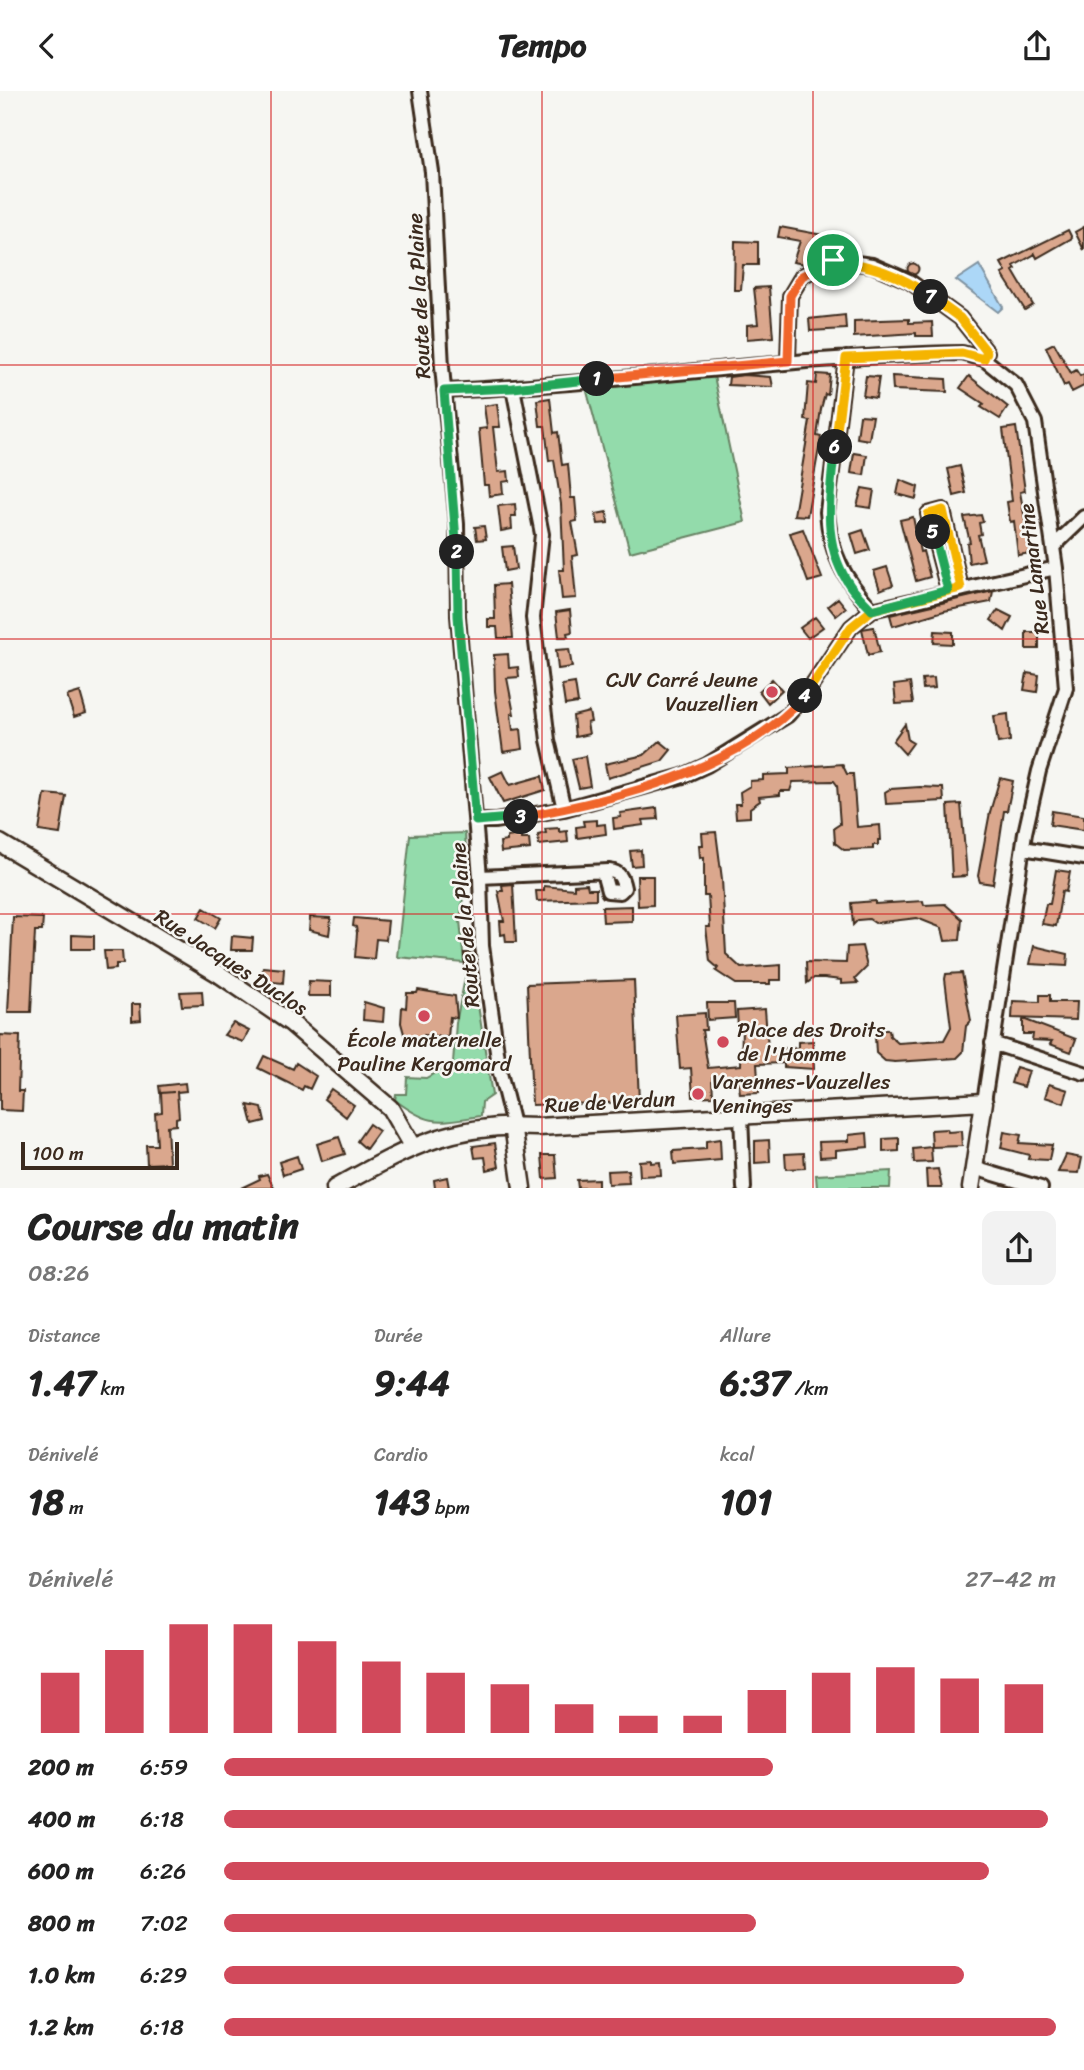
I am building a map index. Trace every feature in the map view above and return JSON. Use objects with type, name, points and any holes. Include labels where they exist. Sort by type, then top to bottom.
[{"type":"street","name":"Route de la Plaine","points":[[420,91],[432,172],[444,391],[457,524],[458,616],[476,821],[482,946],[500,1073],[513,1125]]},
{"type":"street","name":"Rue Lamartine","points":[[788,361],[790,296],[802,276],[833,260],[872,265],[909,281],[960,318],[987,352],[984,359],[1016,385],[1035,422],[1056,568],[1066,688],[1039,771],[1023,848],[984,1102]]},
{"type":"street","points":[[444,391],[513,388],[788,361],[962,353],[984,359]]},
{"type":"street","points":[[846,358],[827,512],[829,534],[846,581],[872,610]]},
{"type":"street","points":[[513,388],[542,534],[533,618],[548,740],[565,809]]},
{"type":"street","points":[[943,510],[955,589],[928,514],[943,510]]},
{"type":"street","points":[[1053,547],[1084,517]]},
{"type":"street","points":[[476,821],[495,821],[565,809],[696,771],[788,715],[806,695],[851,627],[872,610],[1056,568]]},
{"type":"street","name":"Rue Jacques Duclos","points":[[0,843],[219,974],[291,1023],[379,1098],[396,1117],[412,1146]]},
{"type":"street","points":[[1023,848],[1084,858]]},
{"type":"street","points":[[480,877],[603,873]]},
{"type":"street","points":[[992,1043],[1084,1073]]},
{"type":"street","points":[[971,1188],[984,1102]]},
{"type":"street","name":"Rue de Verdun","points":[[335,1188],[412,1146],[449,1133],[513,1125],[984,1102]]},
{"type":"street","points":[[741,1115],[746,1187]]},
{"type":"street","points":[[513,1125],[522,1188]]},
{"type":"street","points":[[974,1168],[1041,1188]]},
{"type":"green space","points":[[714,376],[745,522],[630,552],[586,388]]},
{"type":"green space","points":[[465,833],[467,866],[460,920],[464,963],[397,957],[410,835]]},
{"type":"green space","points":[[466,973],[473,973],[492,1095],[482,1102],[481,1116],[444,1121],[427,1119],[395,1100],[396,1094],[406,1094],[407,1077],[426,1078],[453,1063],[456,1023]]},
{"type":"green space","points":[[891,1171],[890,1188],[817,1188],[816,1175]]},
{"type":"water","points":[[979,265],[1003,307],[998,312],[956,280]]},
{"type":"building","points":[[780,227],[823,235],[821,245],[812,243],[805,264],[793,262],[800,241],[778,237]]},
{"type":"building","points":[[1084,227],[1084,250],[1075,232]]},
{"type":"building","points":[[1068,230],[1072,238],[1037,258],[1035,254],[1014,266],[1016,269],[1013,271],[1033,305],[1025,310],[1002,274],[1006,272],[1001,263]]},
{"type":"building","points":[[735,241],[758,242],[758,265],[743,265],[741,290],[734,290]]},
{"type":"building","points":[[913,264],[917,265],[917,273],[913,274],[909,273],[908,269],[909,265]]},
{"type":"building","points":[[769,287],[773,337],[747,339],[747,325],[758,324],[754,288]]},
{"type":"building","points":[[845,315],[846,329],[810,331],[809,319]]},
{"type":"building","points":[[909,319],[909,323],[932,322],[933,336],[916,336],[916,333],[854,337],[854,321]]},
{"type":"building","points":[[1054,343],[1071,373],[1076,370],[1080,376],[1084,374],[1084,386],[1072,392],[1068,384],[1064,386],[1046,347]]},
{"type":"building","points":[[817,374],[830,375],[828,395],[825,394],[821,409],[817,436],[821,437],[807,516],[794,515],[810,421],[805,420],[808,383],[816,384]]},
{"type":"building","points":[[866,376],[879,377],[876,398],[863,396]]},
{"type":"building","points":[[892,376],[946,379],[947,392],[893,390]]},
{"type":"building","points":[[969,376],[1008,407],[1000,419],[981,407],[984,404],[960,388]]},
{"type":"building","points":[[729,377],[771,377],[773,387],[728,385]]},
{"type":"building","points":[[550,398],[554,433],[558,432],[562,465],[568,464],[571,498],[575,498],[577,521],[572,522],[578,555],[572,556],[576,598],[562,599],[559,570],[564,570],[561,504],[554,460],[549,461],[545,426],[540,426],[537,400]]},
{"type":"building","points":[[497,404],[500,427],[493,427],[498,472],[508,471],[509,481],[502,482],[503,494],[489,496],[488,485],[484,485],[479,429],[487,428],[484,406]]},
{"type":"building","points":[[860,415],[873,416],[869,440],[857,438]]},
{"type":"building","points":[[1016,427],[1025,491],[1020,492],[1031,553],[1018,555],[1014,521],[1010,522],[1007,502],[1012,501],[1003,429]]},
{"type":"building","points":[[854,453],[867,455],[864,475],[851,473]]},
{"type":"building","points":[[960,466],[966,493],[954,496],[948,469]]},
{"type":"building","points":[[900,480],[918,487],[916,499],[897,494]]},
{"type":"building","points":[[862,488],[874,490],[871,508],[857,506]]},
{"type":"building","points":[[515,504],[516,516],[511,516],[512,529],[501,531],[498,506]]},
{"type":"building","points":[[607,512],[608,523],[598,524],[596,514]]},
{"type":"building","points":[[981,515],[983,522],[979,523],[981,534],[978,535],[984,560],[969,563],[967,543],[970,542],[964,517]]},
{"type":"building","points":[[913,517],[920,552],[923,551],[930,577],[916,581],[900,520]]},
{"type":"building","points":[[484,526],[486,539],[477,540],[475,527]]},
{"type":"building","points":[[803,529],[822,578],[808,582],[790,533]]},
{"type":"building","points":[[863,530],[870,550],[857,554],[851,534]]},
{"type":"building","points":[[513,546],[516,569],[505,571],[502,547]]},
{"type":"building","points":[[887,567],[893,585],[880,590],[874,571]]},
{"type":"building","points":[[508,584],[513,638],[498,638],[497,627],[488,627],[488,619],[495,619],[494,585]]},
{"type":"building","points":[[993,591],[991,602],[944,611],[893,626],[890,615]]},
{"type":"building","points":[[838,598],[846,608],[836,616],[828,606]]},
{"type":"building","points":[[570,610],[572,632],[567,633],[568,637],[559,637],[556,612]]},
{"type":"building","points":[[998,610],[1012,617],[1005,631],[991,620]]},
{"type":"building","points":[[815,617],[823,627],[808,638],[800,628]]},
{"type":"building","points":[[874,627],[880,652],[868,655],[862,629]]},
{"type":"building","points":[[935,631],[953,632],[953,644],[934,643]]},
{"type":"building","points":[[1026,632],[1039,632],[1039,649],[1026,649]]},
{"type":"building","points":[[569,649],[572,667],[558,669],[556,650]]},
{"type":"building","points":[[508,654],[509,668],[518,667],[519,677],[507,678],[514,714],[511,714],[513,730],[521,729],[523,749],[503,752],[495,691],[494,655]]},
{"type":"building","points":[[1027,673],[1039,675],[1037,692],[1024,690]]},
{"type":"building","points":[[934,678],[935,688],[923,689],[922,679]]},
{"type":"building","points":[[772,679],[782,690],[768,703],[759,691]]},
{"type":"building","points":[[575,683],[578,703],[565,705],[562,685]]},
{"type":"building","points":[[910,683],[913,703],[896,704],[894,685]]},
{"type":"building","points":[[80,692],[86,713],[74,717],[67,696]]},
{"type":"building","points":[[589,712],[589,734],[575,737],[573,716]]},
{"type":"building","points":[[1008,714],[1010,741],[998,743],[994,716]]},
{"type":"building","points":[[905,724],[908,740],[913,743],[905,754],[893,741]]},
{"type":"building","points":[[660,741],[671,750],[662,761],[608,778],[605,764],[644,755]]},
{"type":"building","points":[[585,756],[590,786],[579,788],[572,759]]},
{"type":"building","points":[[842,764],[847,774],[853,774],[857,827],[880,825],[881,840],[878,840],[878,845],[873,845],[873,849],[844,850],[835,843],[834,828],[840,824],[837,785],[834,781],[793,782],[790,791],[759,797],[760,801],[750,808],[750,817],[736,818],[735,804],[741,804],[740,792],[750,786],[750,781],[763,780],[763,775],[789,774],[789,768]]},
{"type":"building","points":[[503,771],[510,785],[542,776],[545,790],[503,803],[490,777]]},
{"type":"building","points":[[1000,778],[1013,781],[1007,811],[1004,811],[993,884],[980,882],[978,876],[990,812]]},
{"type":"building","points":[[943,788],[944,801],[886,804],[885,792],[890,789]]},
{"type":"building","points":[[45,794],[66,796],[60,834],[39,831]]},
{"type":"building","points":[[961,804],[967,876],[952,877],[948,805]]},
{"type":"building","points":[[657,808],[658,819],[643,820],[644,825],[614,829],[613,818],[621,817],[620,813]]},
{"type":"building","points":[[1052,811],[1084,816],[1084,830],[1050,825]]},
{"type":"building","points":[[597,820],[597,825],[605,824],[606,834],[577,838],[576,827],[584,826],[583,821]]},
{"type":"building","points":[[559,828],[559,832],[567,831],[568,842],[539,845],[538,835],[546,833],[545,829]]},
{"type":"building","points":[[716,832],[722,879],[726,954],[741,968],[781,965],[781,980],[770,980],[770,984],[736,984],[716,971],[718,968],[710,961],[706,927],[710,927],[708,896],[704,896],[704,857],[700,858],[699,845],[703,845],[702,833]]},
{"type":"building","points":[[521,835],[521,839],[529,839],[530,849],[501,852],[500,842],[507,841],[507,837]]},
{"type":"building","points":[[641,850],[642,865],[632,866],[630,851]]},
{"type":"building","points":[[1056,870],[1070,872],[1066,892],[1062,891],[1056,926],[1042,924],[1046,904],[1050,904]]},
{"type":"building","points":[[637,876],[653,876],[653,905],[638,906]]},
{"type":"building","points":[[513,884],[516,942],[506,942],[505,934],[501,935],[500,921],[504,921],[498,891],[503,891],[502,885]]},
{"type":"building","points":[[587,884],[588,889],[596,889],[596,899],[537,901],[536,891],[544,891],[544,886],[574,889],[574,885]]},
{"type":"building","points":[[875,901],[875,904],[923,901],[924,905],[945,904],[962,919],[960,940],[945,941],[942,928],[917,918],[875,923],[869,919],[858,920],[853,925],[851,903]]},
{"type":"building","points":[[632,906],[632,921],[603,922],[602,907]]},
{"type":"building","points":[[204,908],[221,918],[215,928],[198,918]]},
{"type":"building","points":[[13,917],[43,918],[42,931],[35,931],[31,1012],[8,1012]]},
{"type":"building","points":[[310,917],[331,918],[329,935],[309,930]]},
{"type":"building","points":[[354,918],[388,921],[386,940],[376,939],[374,959],[355,957],[357,933],[356,927],[353,926]]},
{"type":"building","points":[[72,935],[94,936],[94,949],[72,949]]},
{"type":"building","points":[[232,936],[253,938],[252,950],[231,950]]},
{"type":"building","points":[[862,946],[867,967],[855,979],[858,983],[841,984],[841,980],[814,978],[807,983],[806,962],[846,963],[847,947]]},
{"type":"building","points":[[1034,946],[1068,954],[1067,966],[1030,964]]},
{"type":"building","points":[[104,951],[122,951],[123,964],[116,964],[116,969],[106,970]]},
{"type":"building","points":[[464,953],[472,953],[473,967],[465,967]]},
{"type":"building","points":[[263,967],[284,969],[283,983],[262,981]]},
{"type":"building","points":[[962,973],[971,1021],[966,1026],[963,1052],[957,1058],[895,1062],[885,1061],[876,1053],[875,1036],[881,1036],[880,1030],[889,1030],[890,1036],[898,1043],[944,1040],[951,1027],[946,974]]},
{"type":"building","points":[[634,980],[639,1102],[532,1105],[527,984]]},
{"type":"building","points":[[309,981],[331,982],[331,996],[308,996]]},
{"type":"building","points":[[418,990],[455,996],[457,1018],[450,1017],[448,1037],[424,1035],[423,1042],[406,1041],[401,1023],[402,1007],[406,1008],[407,993],[417,993]]},
{"type":"building","points":[[202,991],[203,1005],[182,1006],[180,992]]},
{"type":"building","points":[[1040,995],[1050,995],[1050,1002],[1077,1002],[1076,1020],[1012,1018],[1013,1001],[1040,1002]]},
{"type":"building","points":[[364,1002],[384,1008],[383,1022],[363,1020]]},
{"type":"building","points":[[707,1003],[734,1003],[735,1018],[708,1020]]},
{"type":"building","points":[[132,1004],[140,1004],[141,1020],[132,1021]]},
{"type":"building","points":[[765,1009],[768,1049],[798,1048],[798,1042],[813,1041],[814,1069],[784,1067],[784,1063],[757,1064],[759,1093],[740,1094],[738,1076],[712,1077],[713,1096],[693,1097],[691,1068],[680,1069],[676,1015],[705,1013],[706,1030],[702,1030],[708,1068],[741,1065],[742,1028],[738,1028],[737,1011]]},
{"type":"building","points":[[1023,1019],[1076,1039],[1071,1052],[1050,1044],[1052,1041],[1032,1040],[1033,1034],[1023,1034]]},
{"type":"building","points":[[233,1023],[249,1031],[243,1042],[224,1035]]},
{"type":"building","points":[[0,1035],[20,1036],[18,1091],[23,1091],[22,1111],[0,1110]]},
{"type":"building","points":[[264,1056],[293,1069],[296,1063],[316,1076],[310,1089],[304,1086],[302,1090],[258,1068]]},
{"type":"building","points":[[1016,1067],[1029,1071],[1024,1087],[1011,1083]]},
{"type":"building","points":[[185,1083],[186,1091],[177,1092],[179,1117],[176,1118],[176,1125],[167,1126],[169,1163],[147,1164],[146,1145],[157,1145],[155,1113],[162,1112],[161,1093],[174,1092],[160,1093],[159,1086]]},
{"type":"building","points":[[1049,1084],[1068,1090],[1064,1103],[1045,1097]]},
{"type":"building","points":[[331,1089],[354,1105],[346,1117],[324,1099]]},
{"type":"building","points":[[248,1105],[262,1108],[265,1121],[253,1124]]},
{"type":"building","points":[[369,1124],[379,1131],[366,1149],[357,1141]]},
{"type":"building","points":[[947,1129],[948,1132],[961,1131],[962,1146],[932,1147],[931,1130]]},
{"type":"building","points":[[1004,1132],[1021,1135],[1019,1143],[1052,1145],[1049,1160],[1028,1159],[1029,1155],[1001,1148]]},
{"type":"building","points":[[867,1133],[868,1147],[836,1150],[836,1156],[820,1157],[819,1142],[849,1141],[849,1135]]},
{"type":"building","points":[[339,1137],[345,1154],[322,1161],[317,1144]]},
{"type":"building","points":[[899,1138],[899,1151],[883,1152],[883,1139]]},
{"type":"building","points":[[720,1139],[721,1160],[674,1164],[673,1151],[706,1149],[706,1141]]},
{"type":"building","points":[[769,1140],[770,1162],[755,1163],[755,1141]]},
{"type":"building","points":[[495,1143],[499,1167],[487,1170],[485,1157],[475,1158],[473,1146]]},
{"type":"building","points":[[931,1147],[932,1162],[914,1163],[913,1149]]},
{"type":"building","points":[[804,1153],[805,1168],[786,1169],[785,1154]]},
{"type":"building","points":[[542,1155],[555,1155],[557,1178],[544,1179]]},
{"type":"building","points":[[1066,1155],[1082,1158],[1079,1173],[1058,1172]]},
{"type":"building","points":[[297,1156],[301,1169],[283,1175],[279,1162]]},
{"type":"building","points":[[651,1160],[651,1163],[660,1162],[661,1175],[640,1176],[639,1161]]},
{"type":"building","points":[[938,1169],[942,1188],[927,1188],[926,1170]]},
{"type":"building","points":[[628,1170],[629,1183],[608,1184],[607,1171]]},
{"type":"building","points":[[267,1174],[274,1188],[241,1188],[260,1179],[259,1176]]},
{"type":"building","points":[[447,1177],[449,1188],[435,1188],[434,1180]]},
{"type":"building","points":[[598,1179],[598,1188],[578,1188],[577,1180]]},
{"type":"place","name":"CJV Carré Jeune Vauzellien","points":[[772,692]]},
{"type":"place","name":"École maternelle Pauline Kergomard","points":[[424,1016]]},
{"type":"place","name":"Place des Droits de l'Homme","points":[[723,1042]]},
{"type":"place","name":"Varennes-Vauzelles Veninges","points":[[698,1094]]},
{"type":"route","points":[[833,260],[802,276],[790,296],[788,361],[513,388],[444,391],[457,524],[458,616],[476,821],[495,821],[565,809],[696,771],[788,715],[806,695],[851,627],[872,610],[961,588],[943,510],[928,514],[948,590],[872,610],[846,581],[829,534],[827,512],[846,358],[962,353],[984,359],[987,352],[960,318],[909,281],[872,265],[833,260]]}]
